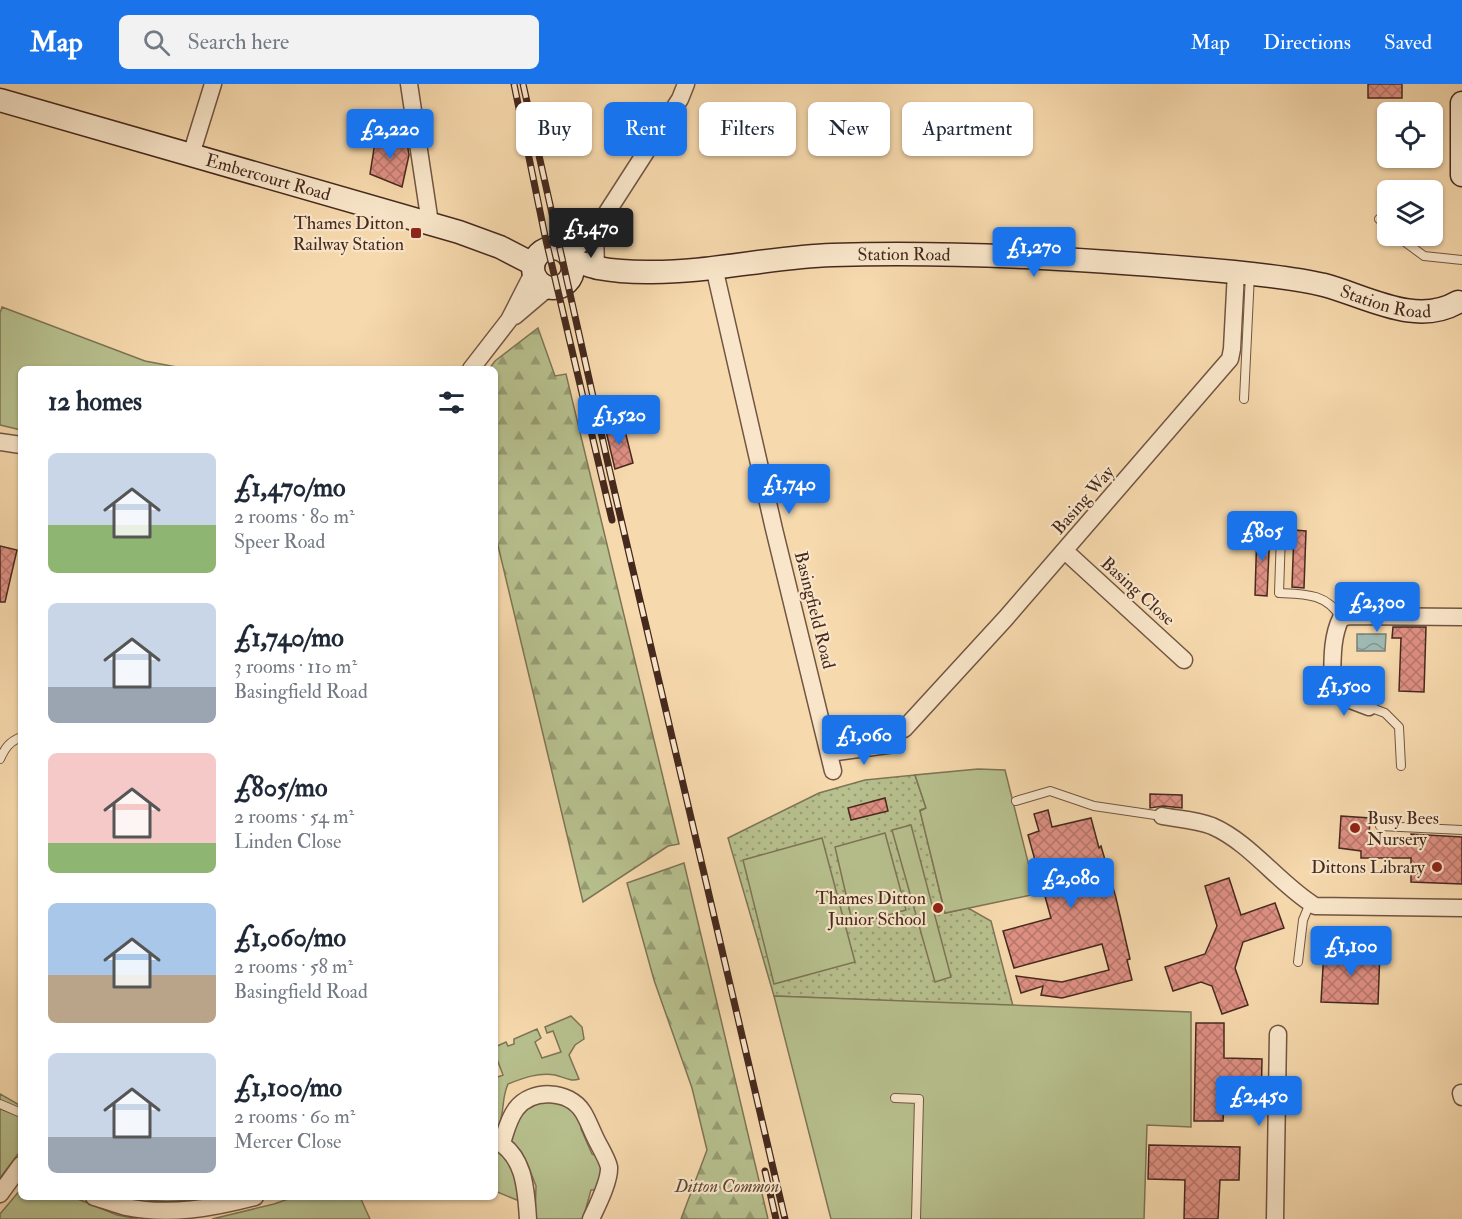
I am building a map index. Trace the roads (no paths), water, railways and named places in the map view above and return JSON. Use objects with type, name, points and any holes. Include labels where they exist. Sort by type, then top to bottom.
[{"type":"main road","name":"Embercourt Road","points":[[0,100],[430,223],[500,247],[538,275]]},
{"type":"main road","points":[[1462,103],[1462,175]]},
{"type":"main road","points":[[550,248],[561,250],[571,264],[568,282],[559,288],[538,275],[541,252],[550,248]]},
{"type":"main road","name":"Station Road","points":[[571,264],[648,273],[798,256],[870,254],[1083,260],[1243,273],[1323,285],[1404,310],[1419,312],[1449,308],[1461,301]]},
{"type":"street","points":[[191,155],[213,84]]},
{"type":"street","points":[[409,84],[430,223]]},
{"type":"street","points":[[571,264],[576,252],[590,233],[595,231],[680,99],[686,84]]},
{"type":"street","points":[[595,231],[596,268]]},
{"type":"street","name":"Basingfield Road","points":[[714,267],[833,771]]},
{"type":"street","name":"Basing Way","points":[[904,729],[1065,551],[1230,359],[1243,273]]},
{"type":"street","points":[[473,366],[509,320],[538,275]]},
{"type":"street","points":[[0,442],[18,445]]},
{"type":"street","name":"Basing Close","points":[[1065,551],[1184,660]]},
{"type":"street","points":[[1370,707],[1332,693],[1334,640],[1341,618],[1350,616],[1462,617]]},
{"type":"street","points":[[829,753],[895,744]]},
{"type":"street","points":[[1162,816],[1209,825],[1219,830],[1257,856],[1300,897],[1315,906],[1462,908]]},
{"type":"street","points":[[1275,1219],[1278,1034]]},
{"type":"street","points":[[528,1219],[525,1177],[513,1156],[499,1141],[517,1107],[540,1094],[555,1094],[571,1100],[582,1111],[609,1167],[604,1187],[591,1219]]},
{"type":"street","points":[[0,1194],[18,1169]]},
{"type":"street","points":[[104,1200],[126,1207],[160,1211],[192,1210],[240,1200]]},
{"type":"lane","points":[[1410,246],[1424,256],[1462,260]]},
{"type":"lane","points":[[1243,273],[1244,399]]},
{"type":"lane","points":[[1281,534],[1279,593],[1314,595],[1337,610],[1341,618]]},
{"type":"lane","points":[[1370,707],[1385,713],[1399,727],[1401,766]]},
{"type":"lane","points":[[0,759],[11,741],[18,738]]},
{"type":"lane","points":[[1016,801],[1050,791],[1094,806],[1162,816]]},
{"type":"lane","points":[[1380,826],[1462,830]]},
{"type":"lane","points":[[1298,962],[1303,920],[1310,903]]},
{"type":"lane","points":[[895,1098],[919,1100],[916,1219]]},
{"type":"lane","points":[[0,1104],[18,1112]]},
{"type":"water","points":[[1357,634],[1386,634],[1385,651],[1357,651]]},
{"type":"railway","points":[[514,84],[545,236],[612,520]]},
{"type":"railway","points":[[523,84],[609,468],[785,1219]]},
{"type":"railway","points":[[765,1171],[776,1219]]},
{"type":"place","name":"Thames Ditton Railway Station","points":[[416,233]]},
{"type":"place","name":"Busy Bees Nursery","points":[[1355,828]]},
{"type":"place","name":"Dittons Library","points":[[1437,867]]},
{"type":"place","name":"Thames Ditton Junior School","points":[[938,908]]},
{"type":"park label","name":"Ditton Common","points":[[727,1186]]}]
